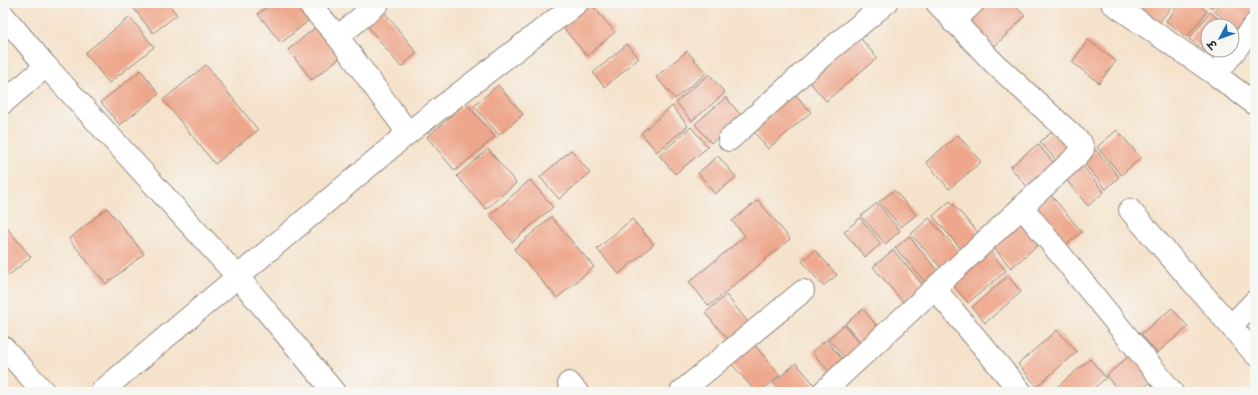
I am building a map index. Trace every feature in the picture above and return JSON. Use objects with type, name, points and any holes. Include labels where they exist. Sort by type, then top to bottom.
[{"type":"street","points":[[13,3],[3,13],[46,66],[238,277],[334,392]]},
{"type":"street","points":[[308,3],[338,37],[408,132]]},
{"type":"street","points":[[338,37],[378,3]]},
{"type":"street","points":[[101,392],[408,132],[577,3]]},
{"type":"street","points":[[729,140],[820,57],[886,3]]},
{"type":"street","points":[[823,392],[1083,149],[1083,145],[994,63],[953,22],[937,3]]},
{"type":"street","points":[[953,22],[973,3]]},
{"type":"street","points":[[1112,3],[1255,104]]},
{"type":"street","points":[[1216,75],[1255,24]]},
{"type":"street","points":[[3,103],[46,66]]},
{"type":"street","points":[[1022,207],[1172,392]]},
{"type":"street","points":[[1130,210],[1255,354]]},
{"type":"street","points":[[934,289],[1021,392]]},
{"type":"street","points":[[681,392],[803,291]]},
{"type":"street","points":[[1231,326],[1255,301]]},
{"type":"street","points":[[3,348],[44,392]]},
{"type":"building","points":[[134,3],[168,3],[177,15],[153,33],[131,5]]},
{"type":"building","points":[[272,3],[302,3],[313,17],[281,43],[258,14]]},
{"type":"building","points":[[587,3],[590,3],[615,32],[587,56],[561,25]]},
{"type":"building","points":[[988,3],[1012,3],[1025,16],[991,50],[966,25]]},
{"type":"building","points":[[1133,3],[1174,3],[1159,23]]},
{"type":"building","points":[[1180,3],[1197,3],[1207,11],[1200,18],[1187,37],[1166,21]]},
{"type":"building","points":[[1205,3],[1216,3],[1212,8]]},
{"type":"building","points":[[1220,3],[1255,3],[1255,14],[1241,32],[1240,18],[1223,18],[1214,11]]},
{"type":"building","points":[[382,9],[417,53],[401,67],[365,23]]},
{"type":"building","points":[[1210,12],[1217,18],[1205,18]]},
{"type":"building","points":[[130,17],[154,47],[109,83],[85,53]]},
{"type":"building","points":[[1200,25],[1200,47],[1189,39]]},
{"type":"building","points":[[317,26],[342,56],[312,80],[288,50]]},
{"type":"building","points":[[857,34],[877,58],[826,101],[806,78]]},
{"type":"building","points":[[1088,40],[1116,61],[1099,83],[1072,62]]},
{"type":"building","points":[[627,44],[639,58],[605,87],[593,73]]},
{"type":"building","points":[[687,51],[706,73],[675,99],[656,77]]},
{"type":"building","points":[[206,65],[258,130],[215,164],[163,100]]},
{"type":"building","points":[[141,70],[159,94],[120,125],[101,102]]},
{"type":"building","points":[[709,74],[725,93],[692,121],[676,102]]},
{"type":"building","points":[[498,85],[523,114],[499,135],[474,106]]},
{"type":"building","points":[[793,92],[811,112],[768,149],[751,128]]},
{"type":"building","points":[[726,97],[742,117],[711,143],[695,124]]},
{"type":"building","points":[[466,103],[495,137],[455,171],[427,137]]},
{"type":"building","points":[[672,106],[688,126],[657,152],[641,133]]},
{"type":"building","points":[[1060,125],[1080,149],[1060,165],[1040,142]]},
{"type":"building","points":[[691,127],[708,147],[675,174],[659,155]]},
{"type":"building","points":[[1117,130],[1141,158],[1121,175],[1097,147]]},
{"type":"building","points":[[958,135],[981,162],[949,189],[926,162]]},
{"type":"building","points":[[1038,144],[1058,168],[1031,191],[1010,167]]},
{"type":"building","points":[[488,149],[516,183],[486,209],[457,176]]},
{"type":"building","points":[[571,150],[590,173],[559,199],[540,177]]},
{"type":"building","points":[[1096,150],[1119,177],[1106,189],[1082,161]]},
{"type":"building","points":[[718,156],[736,177],[715,194],[698,173]]},
{"type":"building","points":[[1079,162],[1104,192],[1088,206],[1063,176]]},
{"type":"building","points":[[530,180],[553,207],[512,242],[490,215]]},
{"type":"building","points":[[894,190],[916,215],[901,227],[879,202]]},
{"type":"building","points":[[1050,194],[1082,232],[1062,248],[1031,211]]},
{"type":"building","points":[[758,200],[790,239],[709,306],[689,282],[745,236],[732,221]]},
{"type":"building","points":[[950,201],[980,235],[962,250],[933,216]]},
{"type":"building","points":[[877,203],[900,231],[885,244],[861,216]]},
{"type":"building","points":[[107,208],[144,254],[106,284],[69,239]]},
{"type":"building","points":[[1022,213],[1045,239],[1011,268],[989,242]]},
{"type":"building","points":[[551,217],[594,267],[557,298],[514,249]]},
{"type":"building","points":[[860,218],[881,244],[865,257],[844,232]]},
{"type":"building","points":[[929,218],[959,252],[941,268],[911,234]]},
{"type":"building","points":[[632,219],[654,244],[619,274],[597,249]]},
{"type":"building","points":[[3,223],[31,257],[3,280]]},
{"type":"building","points":[[909,236],[938,271],[925,282],[895,248]]},
{"type":"building","points":[[815,250],[837,275],[823,286],[802,261]]},
{"type":"building","points":[[893,250],[924,286],[904,303],[873,267]]},
{"type":"building","points":[[989,250],[1006,271],[968,303],[950,282]]},
{"type":"building","points":[[1008,276],[1021,292],[985,323],[972,307]]},
{"type":"building","points":[[726,295],[753,328],[733,345],[705,313]]},
{"type":"building","points":[[1172,308],[1188,327],[1157,353],[1141,334]]},
{"type":"building","points":[[863,309],[880,330],[863,345],[845,324]]},
{"type":"building","points":[[844,325],[863,347],[847,360],[828,339]]},
{"type":"building","points":[[1057,330],[1077,352],[1037,386],[1018,364]]},
{"type":"building","points":[[826,340],[846,363],[832,375],[812,352]]},
{"type":"building","points":[[752,342],[780,375],[760,392],[756,392],[729,361]]},
{"type":"building","points":[[1136,350],[1158,375],[1139,392],[1120,392],[1106,376]]},
{"type":"building","points":[[1090,359],[1106,378],[1089,392],[1051,392]]},
{"type":"building","points":[[796,363],[818,389],[814,392],[781,392],[773,383]]}]
